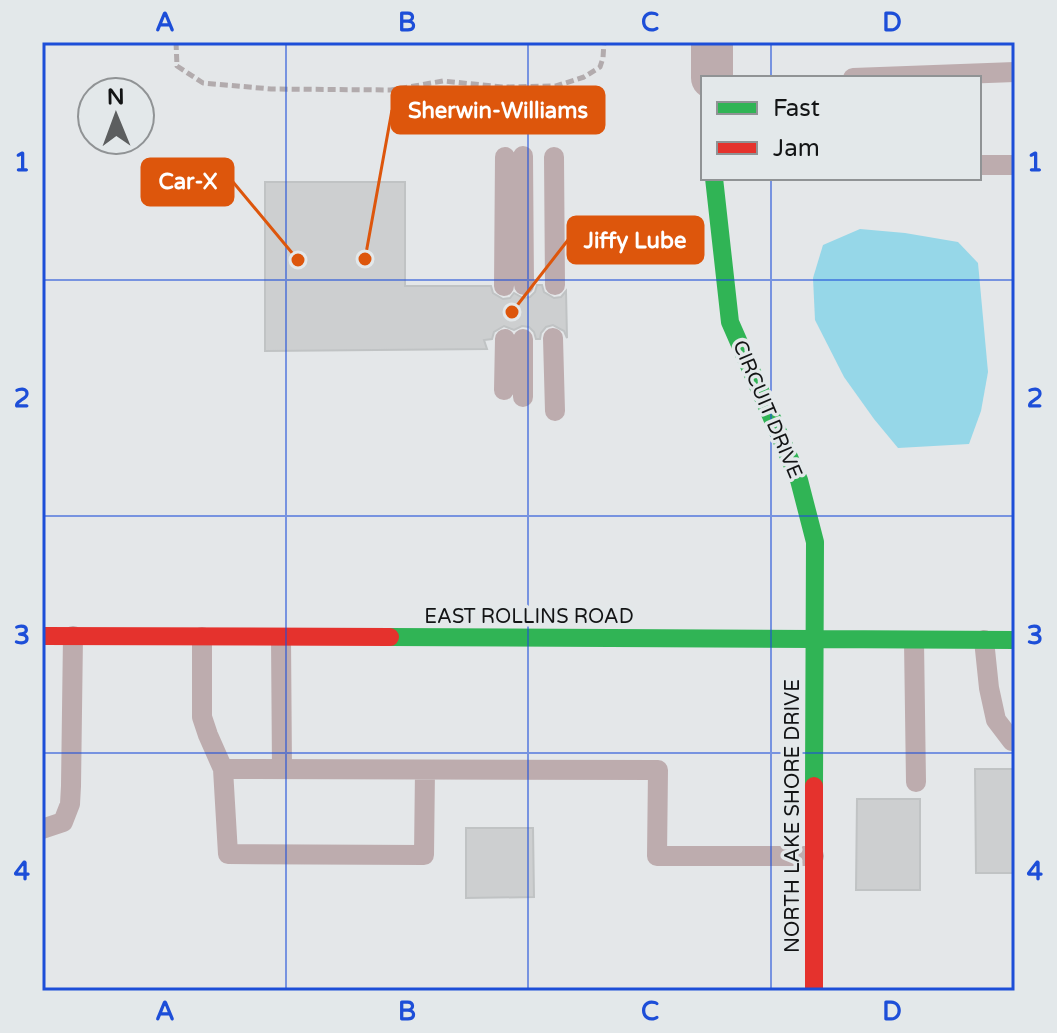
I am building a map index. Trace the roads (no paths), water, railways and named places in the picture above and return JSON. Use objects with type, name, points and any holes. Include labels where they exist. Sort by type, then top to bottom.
[{"type":"main road","name":"CIRCUIT DRIVE","points":[[714,180],[730,322],[799,480],[815,542],[815,641]]},
{"type":"main road","name":"EAST ROLLINS ROAD","points":[[42,636],[1015,640]]},
{"type":"main road","name":"NORTH LAKE SHORE DRIVE","points":[[814,991],[815,641]]},
{"type":"street","points":[[712,42],[712,76]]},
{"type":"lane","points":[[907,76],[1015,72]]},
{"type":"lane","points":[[514,156],[514,286]]},
{"type":"lane","points":[[554,157],[555,285]]},
{"type":"lane","points":[[981,165],[1015,165]]},
{"type":"lane","points":[[553,338],[555,411]]},
{"type":"lane","points":[[513,394],[514,339]]},
{"type":"lane","points":[[42,829],[63,822],[70,804],[73,636]]},
{"type":"lane","points":[[202,637],[202,717],[223,769],[228,854],[424,855],[425,770]]},
{"type":"lane","points":[[281,638],[282,769]]},
{"type":"lane","points":[[984,640],[996,720],[1015,741]]},
{"type":"lane","points":[[914,641],[916,782]]},
{"type":"lane","points":[[223,769],[658,770],[657,856],[814,856]]},
{"type":"water","points":[[860,229],[958,242],[978,263],[988,372],[981,411],[969,444],[898,448],[844,377],[815,320],[813,278],[823,245]]},
{"type":"place","name":"Sherwin-Williams","points":[[365,259]]},
{"type":"place","name":"Car-X","points":[[298,260]]},
{"type":"place","name":"Jiffy Lube","points":[[512,312]]}]
